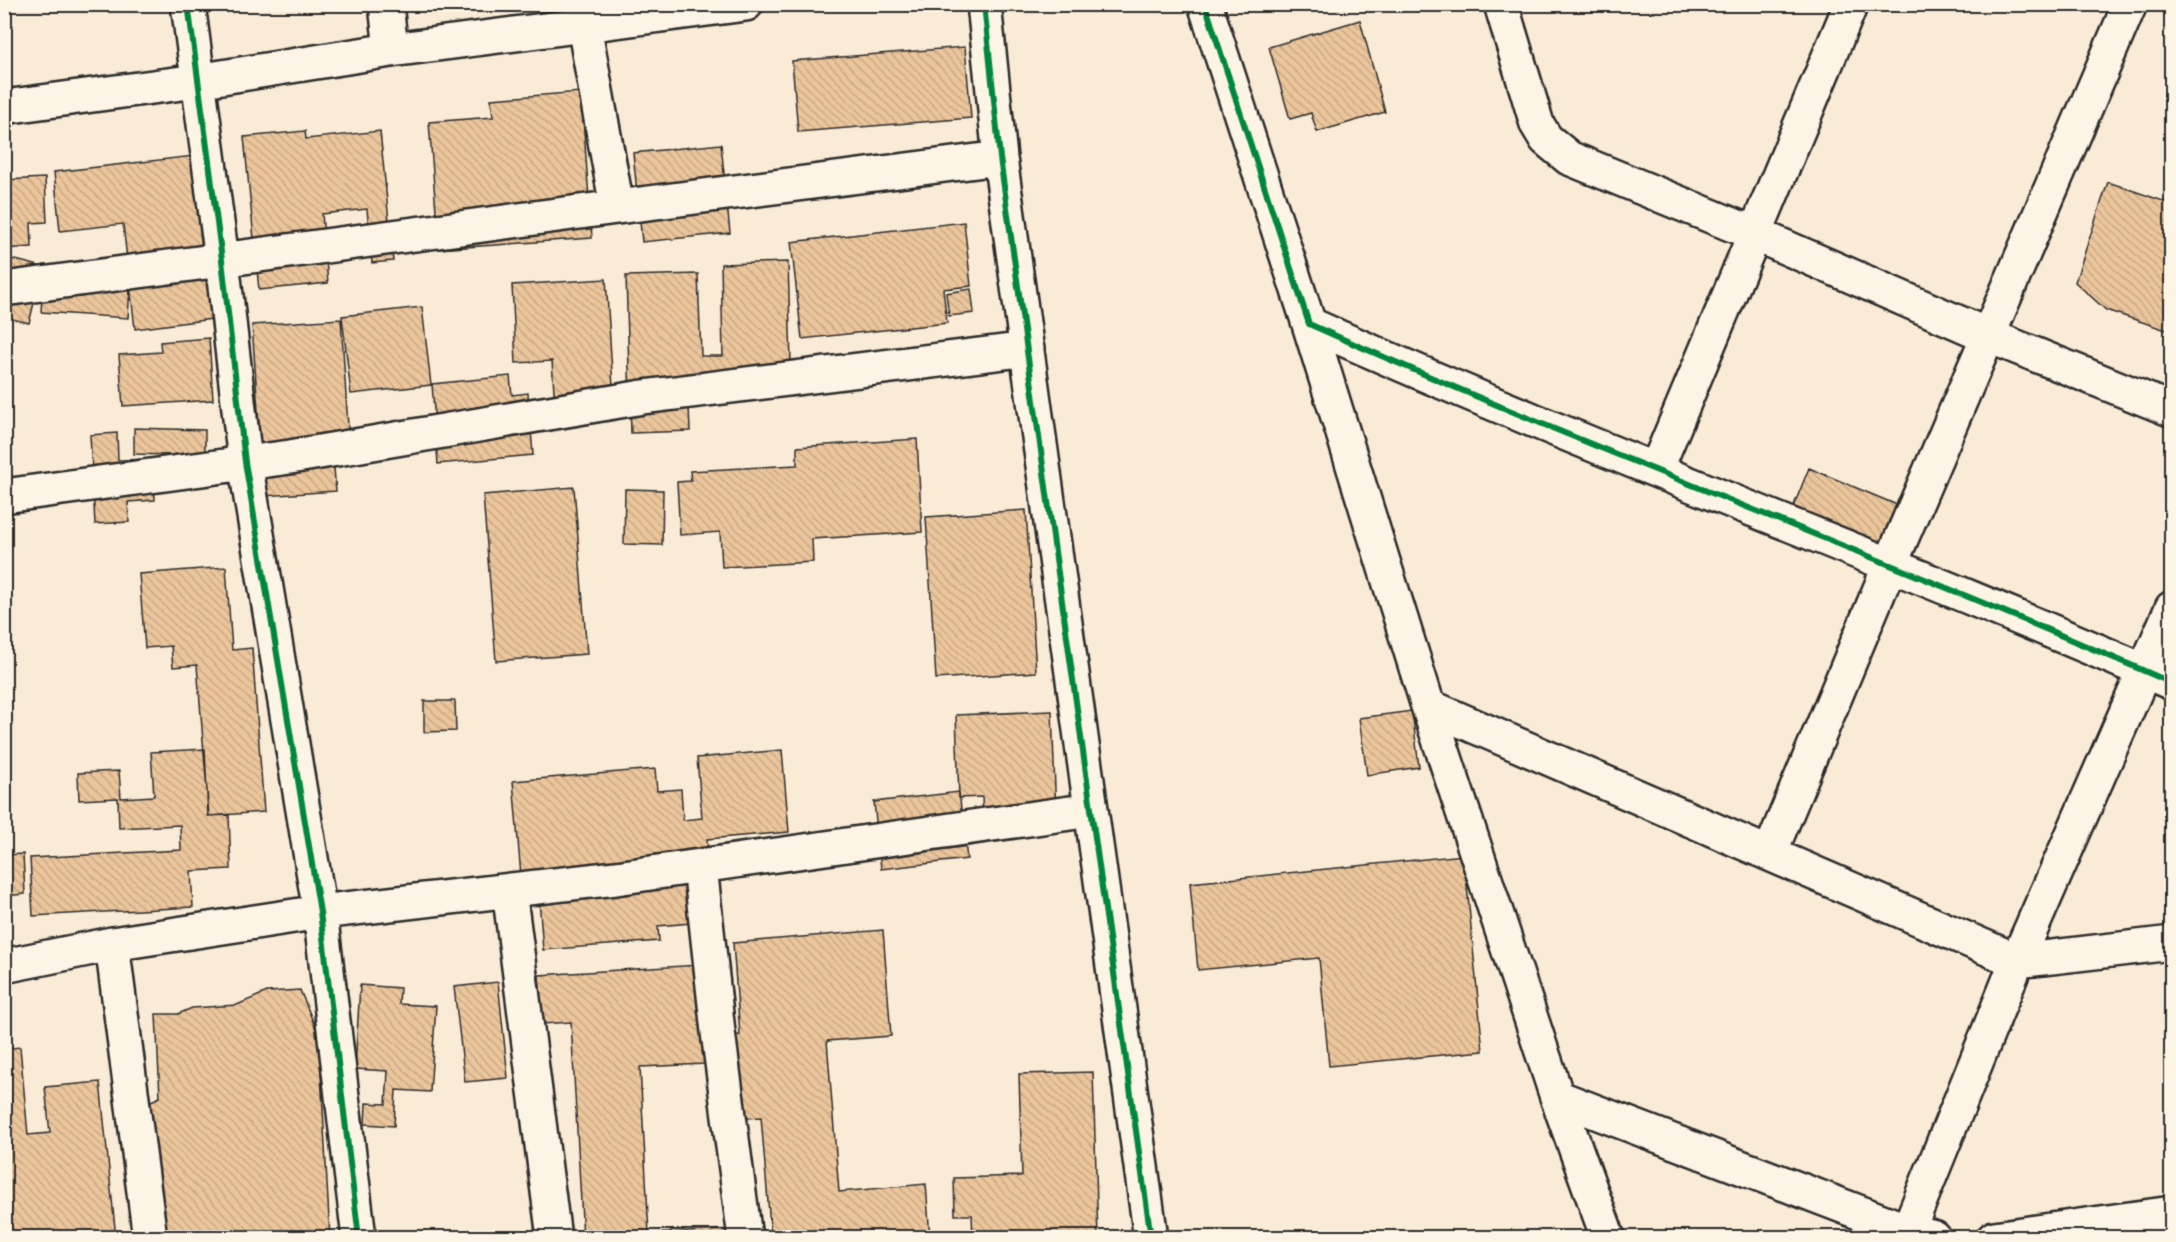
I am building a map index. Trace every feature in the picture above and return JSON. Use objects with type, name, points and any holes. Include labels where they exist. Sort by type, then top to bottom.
[{"type":"street","points":[[188,4],[222,260],[245,462],[320,912],[359,1238]]},
{"type":"street","points":[[386,4],[392,50]]},
{"type":"street","points":[[4,107],[197,81],[392,50],[746,4]]},
{"type":"street","points":[[984,4],[1000,158],[1151,1238]]},
{"type":"street","points":[[1206,4],[1428,706],[1557,1097],[1608,1238]]},
{"type":"street","points":[[1501,4],[1537,124],[1546,139],[1569,158],[1755,234],[1989,336],[2172,410]]},
{"type":"street","points":[[1656,470],[1851,4]]},
{"type":"street","points":[[1770,853],[1890,565],[2130,4]]},
{"type":"street","points":[[584,25],[617,207]]},
{"type":"street","points":[[4,289],[1000,158]]},
{"type":"street","points":[[1309,324],[1424,375],[2158,677]]},
{"type":"street","points":[[4,496],[290,457],[643,397],[1028,349]]},
{"type":"street","points":[[1557,1097],[1916,1235],[2017,961],[2158,677],[2172,608]]},
{"type":"street","points":[[1428,706],[2017,961],[2172,943]]},
{"type":"street","points":[[4,966],[112,944],[320,912],[700,866],[1091,810]]},
{"type":"street","points":[[700,866],[745,1238]]},
{"type":"street","points":[[510,890],[554,1238]]},
{"type":"street","points":[[112,944],[150,1238]]},
{"type":"street","points":[[1994,1238],[2172,1213]]},
{"type":"building","points":[[1360,20],[1385,112],[1317,132],[1311,113],[1290,119],[1269,47]]},
{"type":"building","points":[[965,47],[971,118],[798,132],[792,61]]},
{"type":"building","points":[[581,92],[592,238],[439,249],[429,122],[493,117],[491,99]]},
{"type":"building","points":[[305,131],[306,139],[380,131],[393,261],[372,263],[367,209],[322,214],[328,283],[259,290],[244,137]]},
{"type":"building","points":[[721,144],[730,233],[642,242],[633,153]]},
{"type":"building","points":[[194,156],[212,319],[135,329],[123,224],[60,231],[54,172]]},
{"type":"building","points":[[45,178],[47,222],[31,223],[32,247],[4,249],[4,180]]},
{"type":"building","points":[[2108,182],[2172,204],[2172,332],[2106,310],[2075,282]]},
{"type":"building","points":[[964,222],[971,286],[943,289],[947,323],[802,339],[791,242]]},
{"type":"building","points":[[4,257],[43,267],[29,323],[4,317]]},
{"type":"building","points":[[788,262],[792,396],[710,399],[688,382],[690,431],[631,433],[626,276],[698,274],[701,356],[723,356],[721,264]]},
{"type":"building","points":[[44,265],[131,271],[128,318],[41,312]]},
{"type":"building","points":[[606,279],[615,418],[556,422],[552,361],[516,363],[512,285]]},
{"type":"building","points":[[971,289],[974,313],[949,316],[946,293]]},
{"type":"building","points":[[422,307],[431,385],[351,394],[342,316]]},
{"type":"building","points":[[341,319],[350,457],[333,457],[336,491],[264,496],[252,325]]},
{"type":"building","points":[[209,338],[213,400],[123,406],[119,355],[161,352],[160,342]]},
{"type":"building","points":[[510,376],[512,395],[528,393],[533,455],[438,464],[432,384]]},
{"type":"building","points":[[134,428],[205,430],[205,456],[134,454]]},
{"type":"building","points":[[117,433],[118,460],[153,459],[155,500],[128,502],[129,522],[95,524],[90,435]]},
{"type":"building","points":[[917,439],[922,532],[812,539],[813,562],[722,567],[720,532],[680,535],[677,482],[691,481],[690,471],[797,465],[797,447]]},
{"type":"building","points":[[1809,468],[1909,510],[1886,566],[1786,525]]},
{"type":"building","points":[[574,487],[587,654],[496,661],[483,495]]},
{"type":"building","points":[[625,489],[663,490],[662,545],[624,544]]},
{"type":"building","points":[[1026,510],[1036,672],[936,679],[926,517]]},
{"type":"building","points":[[226,567],[232,650],[252,648],[264,812],[209,816],[197,665],[173,667],[171,646],[145,648],[139,574]]},
{"type":"building","points":[[424,701],[455,701],[456,731],[424,732]]},
{"type":"building","points":[[1052,711],[1056,815],[983,818],[982,797],[959,798],[956,715]]},
{"type":"building","points":[[1412,711],[1419,767],[1367,775],[1359,718]]},
{"type":"building","points":[[205,749],[208,816],[229,815],[231,869],[191,871],[193,907],[33,916],[30,858],[181,850],[180,825],[119,828],[118,798],[79,800],[78,773],[119,771],[121,798],[154,796],[151,752]]},
{"type":"building","points":[[782,750],[789,832],[707,839],[714,921],[658,926],[659,941],[543,950],[537,874],[521,876],[513,781],[655,769],[657,791],[681,789],[683,820],[702,818],[697,758]]},
{"type":"building","points":[[959,792],[967,859],[881,869],[874,802]]},
{"type":"building","points":[[23,854],[25,894],[4,896],[4,855]]},
{"type":"building","points":[[1464,855],[1483,1051],[1329,1066],[1319,958],[1198,970],[1190,883]]},
{"type":"building","points":[[883,930],[891,1036],[827,1041],[839,1192],[926,1184],[930,1238],[771,1238],[761,1117],[724,1120],[717,1037],[740,1035],[733,943]]},
{"type":"building","points":[[699,965],[705,1064],[640,1067],[649,1234],[741,1229],[741,1238],[583,1238],[571,1022],[542,1024],[539,975]]},
{"type":"building","points":[[498,982],[508,1078],[465,1082],[454,987]]},
{"type":"building","points":[[360,985],[400,988],[399,1004],[436,1006],[430,1092],[396,1090],[394,1126],[365,1124],[366,1103],[386,1104],[388,1071],[355,1069]]},
{"type":"building","points":[[300,990],[319,1036],[330,1238],[151,1238],[142,1105],[160,1097],[156,1014],[178,1014],[192,1008],[237,1005],[267,992]]},
{"type":"building","points":[[20,1047],[28,1135],[50,1133],[45,1087],[100,1082],[116,1238],[4,1238],[4,1049]]},
{"type":"building","points":[[1093,1072],[1098,1238],[973,1238],[972,1215],[955,1215],[954,1178],[1022,1176],[1019,1074]]},
{"type":"cycle path","points":[[188,4],[222,260],[245,462],[320,912],[359,1238]]},
{"type":"cycle path","points":[[984,4],[1000,158],[1151,1238]]},
{"type":"cycle path","points":[[1205,4],[1309,324],[1523,416],[1956,592],[2172,683]]}]
